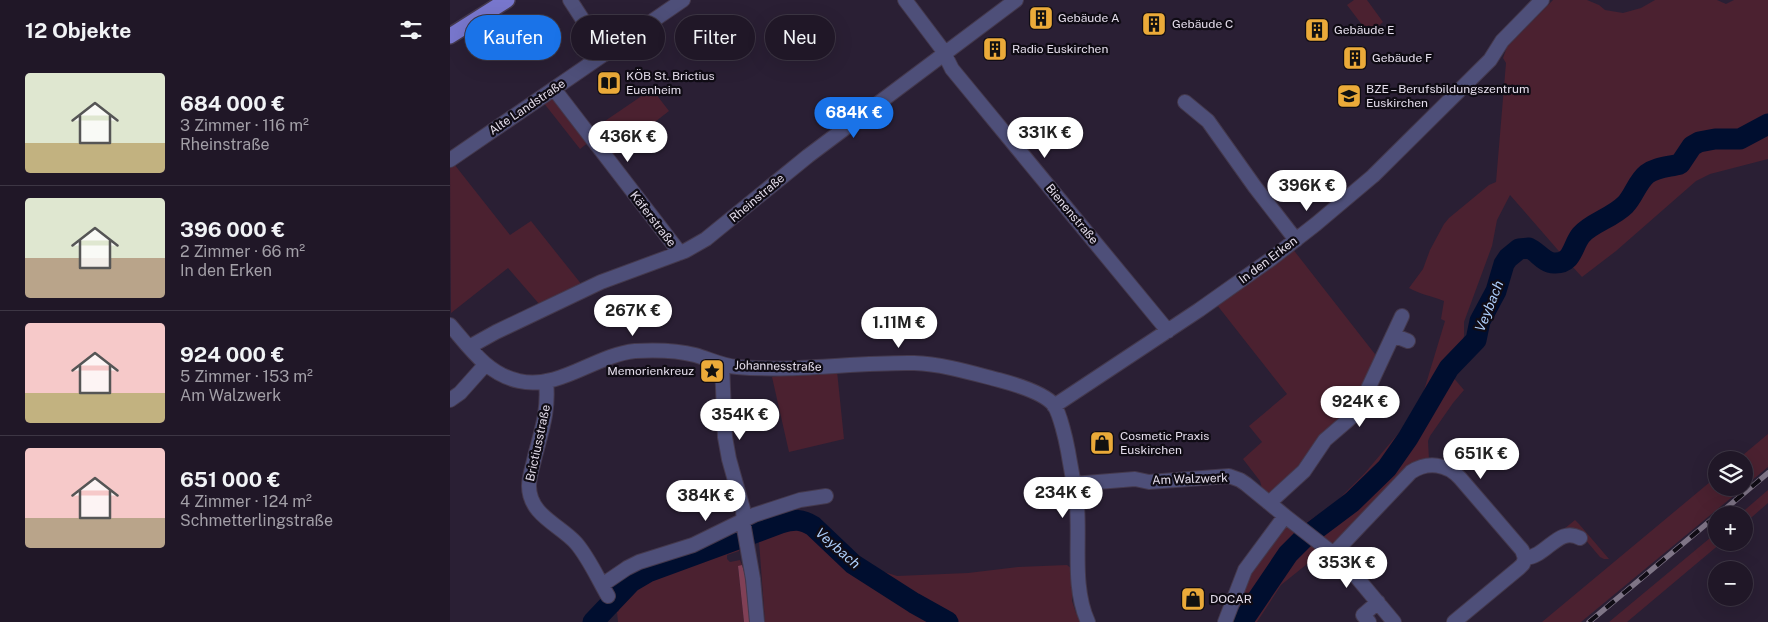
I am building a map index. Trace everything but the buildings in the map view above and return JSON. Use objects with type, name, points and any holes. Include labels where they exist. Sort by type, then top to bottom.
[{"type":"main road","points":[[450,36],[507,0]]},
{"type":"street","points":[[570,0],[580,15]]},
{"type":"street","name":"Alte Landstraße","points":[[661,15],[683,0]]},
{"type":"street","name":"Bienenstraße","points":[[905,0],[957,75],[1168,331]]},
{"type":"street","name":"Rheinstraße","points":[[470,347],[496,332],[601,282],[680,253],[716,232],[808,156],[1016,0]]},
{"type":"street","name":"In den Erken","points":[[1054,406],[1168,331],[1296,240],[1356,191],[1490,60],[1502,41],[1542,0]]},
{"type":"street","name":"Alte Landstraße","points":[[450,160],[596,60]]},
{"type":"street","name":"Käferstraße","points":[[554,89],[680,253]]},
{"type":"street","points":[[1185,102],[1208,121],[1296,240]]},
{"type":"street","points":[[1269,503],[1304,470],[1325,440],[1354,415],[1402,316]]},
{"type":"street","points":[[450,325],[485,365],[460,393],[450,400]]},
{"type":"street","points":[[1393,335],[1408,341]]},
{"type":"street","name":"Johannesstraße","points":[[485,365],[500,375],[521,382],[546,381],[612,356],[636,351],[680,352],[735,367],[766,368],[916,363],[940,366],[1010,382],[1046,399],[1054,406]]},
{"type":"street","points":[[722,364],[725,437],[744,524],[757,622]]},
{"type":"street","name":"Brictiusstraße","points":[[546,381],[548,405],[531,475],[530,491],[535,505],[541,514],[576,543],[605,590],[639,562],[693,545],[744,524]]},
{"type":"street","points":[[1054,406],[1066,438],[1074,484],[1082,601],[1088,622]]},
{"type":"street","points":[[1334,553],[1408,474],[1420,467],[1433,465],[1450,469],[1522,550],[1525,558],[1519,568],[1454,622]]},
{"type":"street","name":"Am Walzwerk","points":[[1074,484],[1139,479],[1149,482],[1229,476],[1240,480],[1344,562],[1394,622]]},
{"type":"street","points":[[744,524],[791,503],[826,496]]},
{"type":"street","points":[[1225,622],[1245,570],[1284,516]]},
{"type":"street","points":[[1525,558],[1539,555],[1564,535],[1572,534],[1580,538]]},
{"type":"street","points":[[1369,622],[1363,615],[1378,602]]},
{"type":"shaded area","points":[[1354,0],[1367,0],[1383,22],[1369,34],[1347,5]]},
{"type":"shaded area","points":[[1553,0],[1587,0],[1605,10],[1623,13],[1641,8],[1655,0],[1717,0],[1726,4],[1734,0],[1768,0],[1768,119],[1740,133],[1705,134],[1695,137],[1687,143],[1681,159],[1645,171],[1617,207],[1580,229],[1574,237],[1569,252],[1564,257],[1510,195],[1497,220],[1492,246],[1464,322],[1464,336],[1461,347],[1454,351],[1448,359],[1445,368],[1464,390],[1430,436],[1428,441],[1429,460],[1403,472],[1337,540],[1332,543],[1327,542],[1304,524],[1335,503],[1364,474],[1408,422],[1422,397],[1445,321],[1441,319],[1444,301],[1409,288],[1423,269],[1430,250],[1444,224],[1489,185],[1496,182],[1506,63],[1503,58],[1507,47]]},
{"type":"shaded area","points":[[652,89],[669,111],[610,157],[594,136],[602,130],[599,125]]},
{"type":"shaded area","points":[[552,97],[589,142],[580,149],[543,102]]},
{"type":"shaded area","points":[[1768,130],[1768,159],[1710,174],[1696,181],[1616,251],[1582,277],[1570,264],[1586,237],[1626,211],[1634,202],[1646,181],[1653,175],[1683,167],[1697,149],[1704,146],[1716,143],[1744,143]]},
{"type":"shaded area","points":[[454,164],[510,235],[531,221],[582,285],[540,305],[508,268],[451,313],[450,166]]},
{"type":"shaded area","points":[[1292,248],[1378,358],[1362,396],[1309,457],[1276,491],[1266,495],[1263,492],[1260,481],[1243,459],[1262,442],[1249,426],[1287,394],[1217,305]]},
{"type":"shaded area","points":[[837,371],[844,439],[789,452],[772,377],[796,373]]},
{"type":"shaded area","points":[[1768,434],[1768,467],[1753,480],[1753,451],[1748,451]]},
{"type":"shaded area","points":[[1708,484],[1708,496],[1733,496],[1721,506],[1708,506],[1708,517],[1581,622],[1542,622]]},
{"type":"shaded area","points":[[1768,490],[1768,503],[1753,516],[1753,506],[1749,506]]},
{"type":"shaded area","points":[[798,512],[805,513],[818,521],[852,554],[872,568],[897,576],[968,573],[1018,567],[1067,565],[1072,569],[1072,601],[1081,622],[765,622],[759,541],[757,539],[753,541],[749,526]]},
{"type":"shaded area","points":[[1575,520],[1609,559],[1600,557],[1578,531],[1564,529]]},
{"type":"shaded area","points":[[1284,527],[1290,527],[1302,536],[1275,565],[1239,622],[1230,622],[1247,574]]},
{"type":"shaded area","points":[[737,529],[742,547],[739,547],[739,551],[727,555],[727,559],[730,562],[740,560],[742,565],[738,567],[744,622],[618,622],[617,612],[619,611],[615,606],[610,589],[632,571]]},
{"type":"shaded area","points":[[1307,540],[1322,552],[1281,585],[1257,622],[1244,622],[1282,567]]},
{"type":"shaded area","points":[[1708,540],[1708,551],[1711,551],[1627,622],[1609,622]]},
{"type":"shaded area","points":[[742,565],[745,575],[750,622],[744,622],[738,566]]},
{"type":"waterway","name":"Veybach","points":[[1242,622],[1288,554],[1304,538],[1352,502],[1387,468],[1408,438],[1449,368],[1476,340],[1480,321],[1496,291],[1504,264],[1508,258],[1519,249],[1529,248],[1550,263],[1565,261],[1581,235],[1590,227],[1620,210],[1647,174],[1658,169],[1680,164],[1692,146],[1699,142],[1715,139],[1740,139],[1768,124]]},
{"type":"waterway","name":"Veybach","points":[[593,622],[631,582],[648,572],[781,523],[794,520],[813,526],[853,564],[914,603],[948,622]]},
{"type":"railway","points":[[1729,506],[1768,473]]},
{"type":"railway","points":[[1589,622],[1708,523]]},
{"type":"place","name":"Gebäude A","points":[[1041,18]]},
{"type":"place","name":"Gebäude C","points":[[1154,24]]},
{"type":"place","name":"Gebäude E","points":[[1317,30]]},
{"type":"place","name":"Radio Euskirchen","points":[[995,49]]},
{"type":"place","name":"Gebäude F","points":[[1355,58]]},
{"type":"place","name":"KÖB St. Brictius Euenheim","points":[[609,83]]},
{"type":"place","name":"BZE – Berufsbildungszentrum Euskirchen","points":[[1349,96]]},
{"type":"place","name":"Memorienkreuz","points":[[712,371]]},
{"type":"place","name":"Cosmetic Praxis Euskirchen","points":[[1102,443]]},
{"type":"place","name":"DOCAR","points":[[1193,599]]}]
